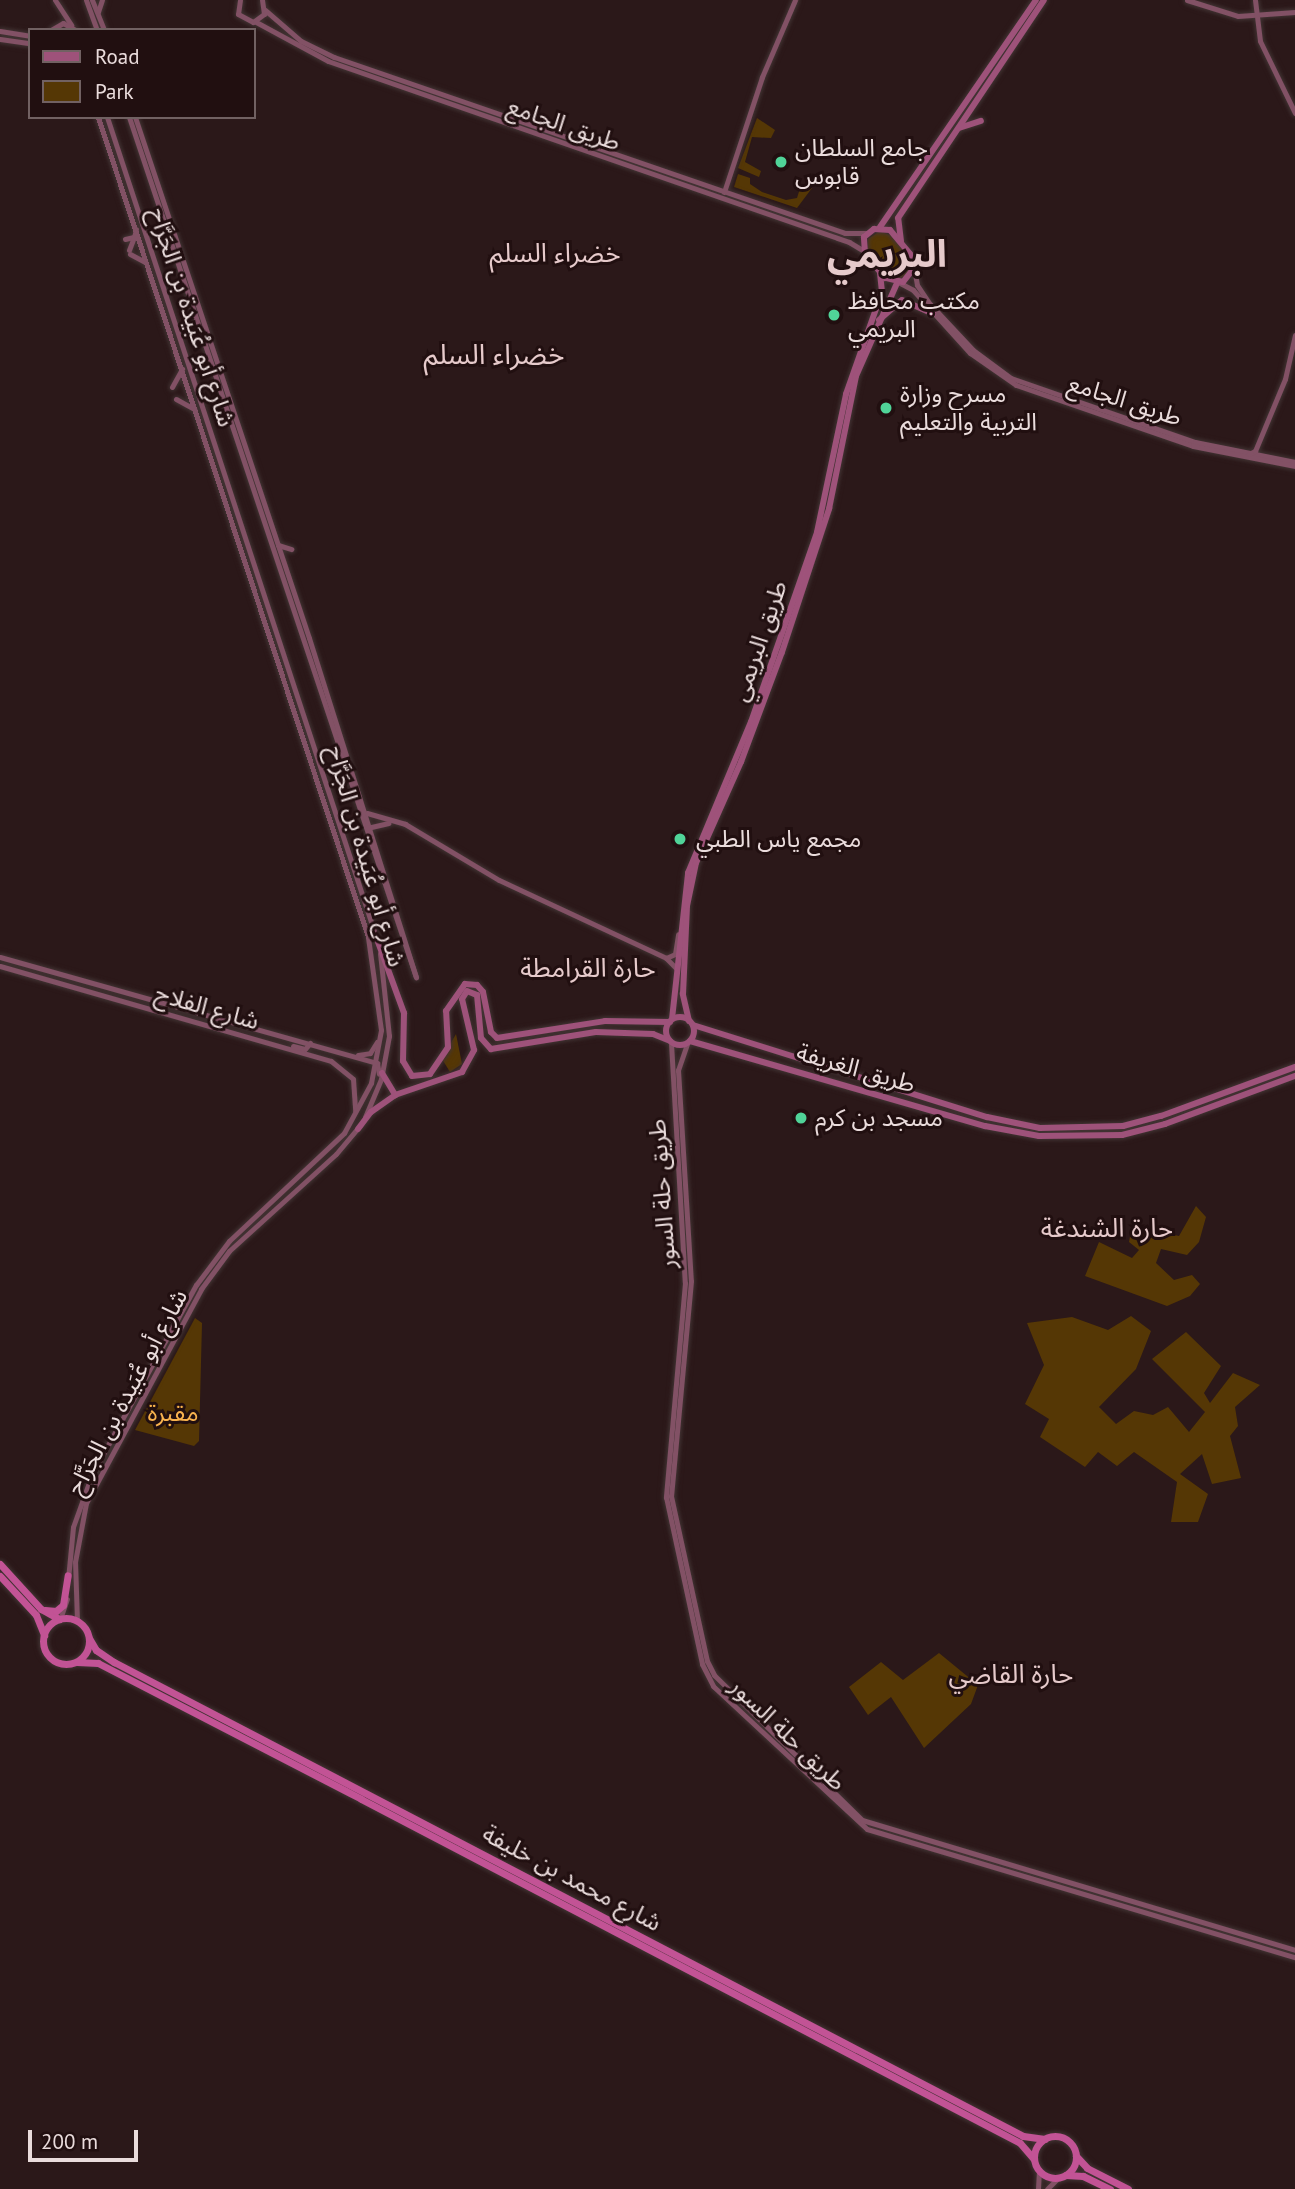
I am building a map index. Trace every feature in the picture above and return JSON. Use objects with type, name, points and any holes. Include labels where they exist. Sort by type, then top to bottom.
[{"type":"highway","points":[[0,1564],[41,1609],[60,1619],[77,1621],[89,1638],[86,1652],[77,1662],[54,1661],[45,1650],[44,1635],[36,1615],[0,1576]]},
{"type":"highway","points":[[41,1609],[52,1612],[61,1608],[68,1575]]},
{"type":"highway","points":[[44,1635],[60,1619]]},
{"type":"highway","name":"شارع محمد بن خليفة","points":[[89,1638],[96,1650],[114,1662],[1023,2136],[1045,2138]]},
{"type":"highway","name":"شارع محمد بن خليفة","points":[[77,1662],[98,1663],[362,1799],[1020,2143],[1034,2160]]},
{"type":"highway","points":[[1110,2189],[1083,2176],[1061,2177],[1038,2170],[1034,2160],[1045,2138],[1067,2140],[1087,2168],[1128,2189]]},
{"type":"highway","points":[[1061,2177],[1076,2155]]},
{"type":"main road","points":[[234,0],[237,10]]},
{"type":"main road","points":[[237,10],[240,0]]},
{"type":"main road","points":[[724,192],[762,77],[795,0]]},
{"type":"main road","points":[[899,283],[880,273],[864,251],[870,231],[880,227],[1036,0]]},
{"type":"main road","points":[[914,268],[901,241],[898,218],[1044,0]]},
{"type":"main road","points":[[1188,0],[1214,12],[1257,16],[1295,12]]},
{"type":"main road","points":[[1255,0],[1260,41],[1295,113]]},
{"type":"main road","points":[[93,1],[103,28]]},
{"type":"main road","points":[[93,1],[97,28]]},
{"type":"main road","points":[[56,3],[73,28]]},
{"type":"main road","points":[[52,28],[56,3]]},
{"type":"main road","points":[[256,22],[264,4]]},
{"type":"main road","name":"طريق الجامع","points":[[264,4],[301,41],[334,57],[845,233],[870,231]]},
{"type":"main road","name":"طريق الجامع","points":[[237,10],[243,20],[256,22],[328,61],[849,242],[864,251]]},
{"type":"main road","points":[[0,31],[28,36]]},
{"type":"main road","points":[[0,39],[28,43]]},
{"type":"main road","name":"شارع أبو عُبَيدة بن الجَرَّاح","points":[[60,1619],[66,1608],[75,1518],[92,1474],[196,1285],[229,1241],[323,1157],[350,1125],[377,1063],[381,1030],[369,937],[99,119]]},
{"type":"main road","name":"شارع أبو عُبَيدة بن الجَرَّاح","points":[[77,1621],[76,1550],[86,1503],[201,1289],[229,1251],[358,1129],[382,1073],[389,1025],[378,942],[108,119]]},
{"type":"main road","points":[[130,119],[416,977],[301,614],[136,119]]},
{"type":"main road","points":[[957,129],[981,121]]},
{"type":"main road","points":[[880,227],[890,230],[901,241]]},
{"type":"main road","points":[[136,229],[129,252],[147,264]]},
{"type":"main road","points":[[125,239],[134,237]]},
{"type":"main road","name":"طريق الجامع","points":[[914,268],[922,294],[993,367],[1030,387],[1195,442],[1295,464]]},
{"type":"main road","name":"طريق البريمي","points":[[689,1043],[691,1023],[682,994],[692,880],[758,719],[820,541],[855,383],[877,321],[899,283],[914,268]]},
{"type":"main road","name":"طريق البريمي","points":[[671,1042],[666,1031],[671,1020],[678,981],[680,928],[693,859],[751,722],[817,532],[853,368],[882,292],[880,273]]},
{"type":"main road","name":"طريق الجامع","points":[[899,283],[913,290],[933,314],[990,370],[1028,391],[1194,446],[1295,464]]},
{"type":"main road","points":[[877,321],[902,300],[933,314]]},
{"type":"main road","points":[[1249,454],[1259,442],[1287,371],[1295,335]]},
{"type":"main road","points":[[172,387],[182,369]]},
{"type":"main road","points":[[1078,395],[1084,405]]},
{"type":"main road","points":[[176,399],[195,410]]},
{"type":"main road","points":[[1259,442],[1265,457]]},
{"type":"main road","points":[[276,542],[291,549]]},
{"type":"main road","points":[[301,614],[304,604]]},
{"type":"main road","points":[[364,808],[375,819],[405,824],[536,900],[666,958],[676,965],[678,981]]},
{"type":"main road","points":[[375,842],[381,824]]},
{"type":"main road","points":[[367,827],[405,824]]},
{"type":"main road","points":[[666,958],[676,952],[680,928]]},
{"type":"main road","points":[[378,942],[404,1013],[403,1062],[412,1076],[430,1074],[448,1047],[446,1011],[465,984],[477,985],[483,992],[494,1037],[605,1021],[671,1020]]},
{"type":"main road","name":"شارع الفلاح","points":[[0,957],[377,1063]]},
{"type":"main road","name":"شارع الفلاح","points":[[0,965],[258,1040],[346,1070],[358,1096],[350,1125]]},
{"type":"main road","points":[[358,1129],[371,1111],[396,1095],[413,1087],[458,1074],[471,1057],[462,999],[467,991],[477,995],[486,1046],[496,1050],[605,1032],[653,1034],[671,1042]]},
{"type":"main road","name":"طريق الغريفة","points":[[671,1020],[691,1023],[975,1114],[1040,1128],[1123,1126],[1295,1067]]},
{"type":"main road","points":[[348,1055],[370,1053],[381,1030]]},
{"type":"main road","points":[[529,1034],[531,1044]]},
{"type":"main road","points":[[258,1040],[305,1049],[310,1043]]},
{"type":"main road","name":"طريق الغريفة","points":[[671,1042],[689,1043],[985,1126],[1039,1136],[1122,1135],[1224,1104],[1295,1076]]},
{"type":"main road","name":"طريق حلة السور","points":[[671,1042],[685,1283],[666,1497],[702,1664],[713,1686],[867,1829],[1295,1957]]},
{"type":"main road","name":"طريق حلة السور","points":[[689,1043],[678,1070],[691,1281],[671,1496],[706,1661],[714,1675],[862,1820],[1295,1950]]},
{"type":"main road","points":[[358,1129],[377,1081],[380,1067],[377,1063]]},
{"type":"main road","points":[[382,1073],[396,1095]]},
{"type":"main road","points":[[1224,1104],[1221,1098],[1254,1082]]},
{"type":"main road","points":[[1038,2170],[1038,2189]]},
{"type":"main road","points":[[1047,2189],[1061,2177]]},
{"type":"green space","points":[[757,118],[775,130],[771,138],[752,137],[745,162],[761,171],[759,177],[738,168]]},
{"type":"green space","points":[[738,174],[750,178],[750,184],[762,192],[786,200],[797,198],[801,185],[812,188],[797,208],[734,187]]},
{"type":"green space","points":[[880,231],[892,236],[908,256],[912,268],[903,280],[891,279],[868,252],[868,239]]},
{"type":"green space","points":[[456,1034],[462,1064],[450,1072],[442,1059]]},
{"type":"green space","points":[[1196,1206],[1206,1217],[1199,1242],[1187,1255],[1161,1249],[1156,1263],[1174,1280],[1192,1275],[1200,1284],[1190,1296],[1167,1306],[1085,1276],[1099,1242],[1132,1258],[1139,1250],[1129,1242],[1132,1226],[1179,1236]]},
{"type":"green space","points":[[1131,1316],[1151,1331],[1136,1369],[1099,1407],[1116,1424],[1134,1411],[1153,1415],[1168,1407],[1189,1432],[1205,1412],[1152,1359],[1186,1332],[1221,1366],[1204,1393],[1210,1403],[1233,1373],[1260,1385],[1235,1407],[1238,1426],[1230,1436],[1241,1478],[1212,1484],[1202,1454],[1180,1474],[1208,1494],[1198,1522],[1171,1522],[1177,1482],[1134,1452],[1117,1466],[1098,1452],[1085,1467],[1040,1437],[1049,1419],[1025,1404],[1044,1365],[1027,1323],[1072,1317],[1108,1330]]},
{"type":"green space","name":"مقبرة","points":[[195,1318],[202,1323],[199,1441],[194,1446],[135,1430]]},
{"type":"green space","points":[[939,1653],[978,1685],[971,1704],[924,1748],[891,1697],[868,1715],[849,1687],[881,1662],[903,1680]]},
{"type":"place","name":"جامع السلطان قابوس","points":[[781,162]]},
{"type":"place","name":"مكتب محافظ البريمي","points":[[834,315]]},
{"type":"place","name":"مسرح وزارة التربية والتعليم","points":[[886,408]]},
{"type":"place","name":"مجمع ياس الطبي","points":[[680,839]]},
{"type":"place","name":"مسجد بن كرم","points":[[801,1118]]},
{"type":"district","name":"خضراء السلم","points":[[555,253]]},
{"type":"district","name":"البريمي","points":[[887,253]]},
{"type":"district","name":"خضراء السلم","points":[[494,354]]},
{"type":"district","name":"حارة القرامطة","points":[[588,968]]},
{"type":"district","name":"حارة الشندغة","points":[[1107,1228]]},
{"type":"district","name":"حارة القاضي","points":[[1011,1674]]}]
